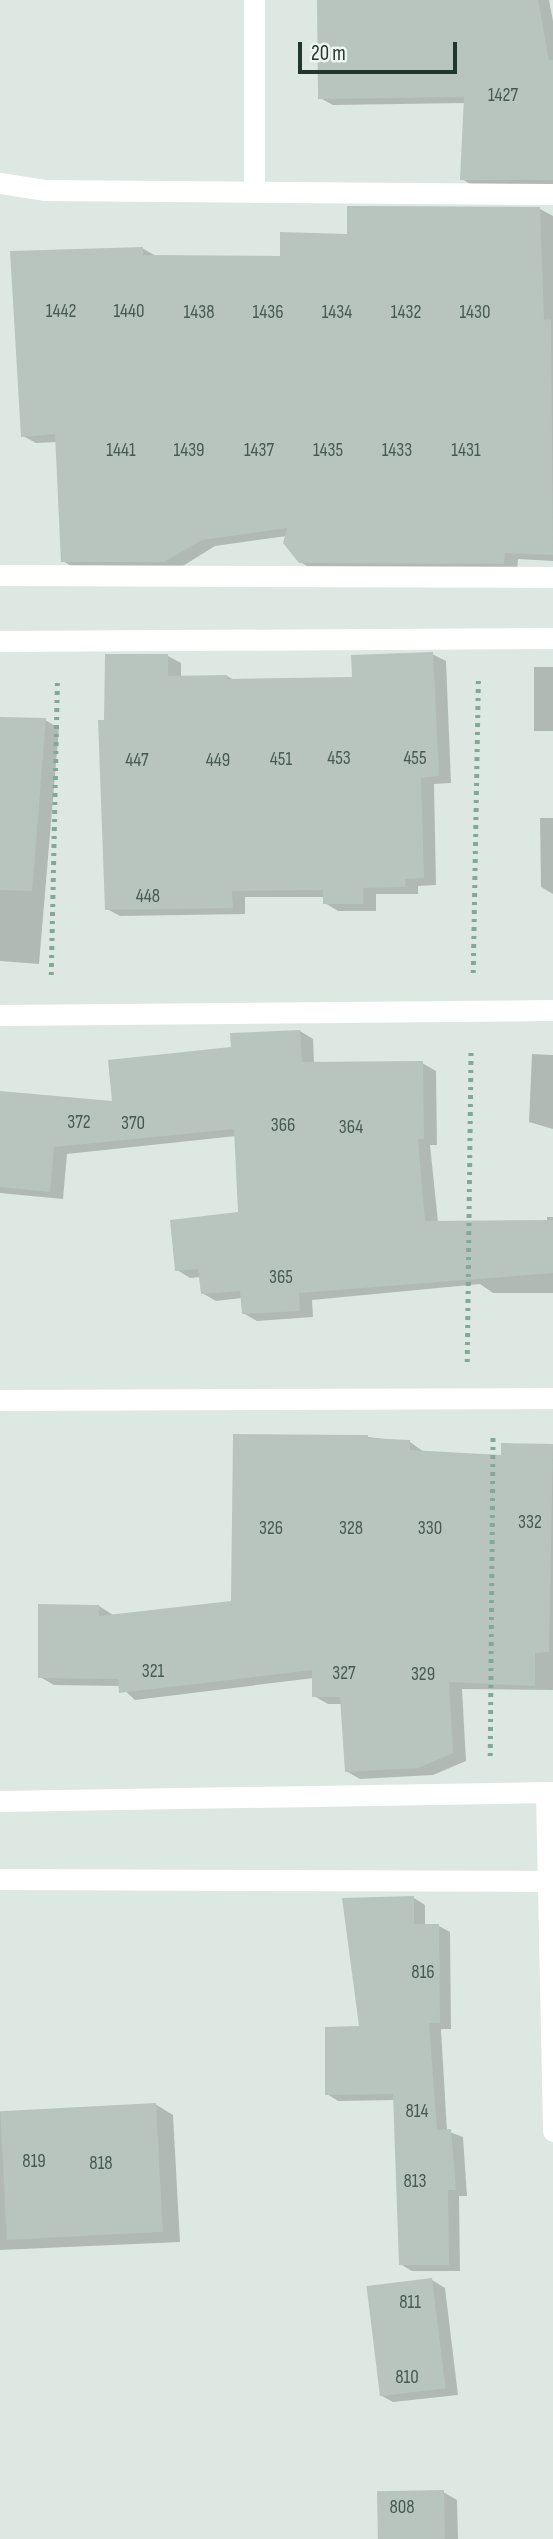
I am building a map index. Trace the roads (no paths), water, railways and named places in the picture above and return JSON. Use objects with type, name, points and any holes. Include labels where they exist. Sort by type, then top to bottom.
[{"type":"street","points":[[254,0],[254,192]]},
{"type":"street","points":[[0,183],[45,190],[553,194]]},
{"type":"street","points":[[0,575],[553,577]]},
{"type":"street","points":[[0,640],[553,638]]},
{"type":"street","points":[[0,1015],[553,1010]]},
{"type":"street","points":[[0,1400],[553,1398]]},
{"type":"street","points":[[0,1801],[550,1792],[553,2131]]},
{"type":"street","points":[[0,1879],[551,1881]]}]
